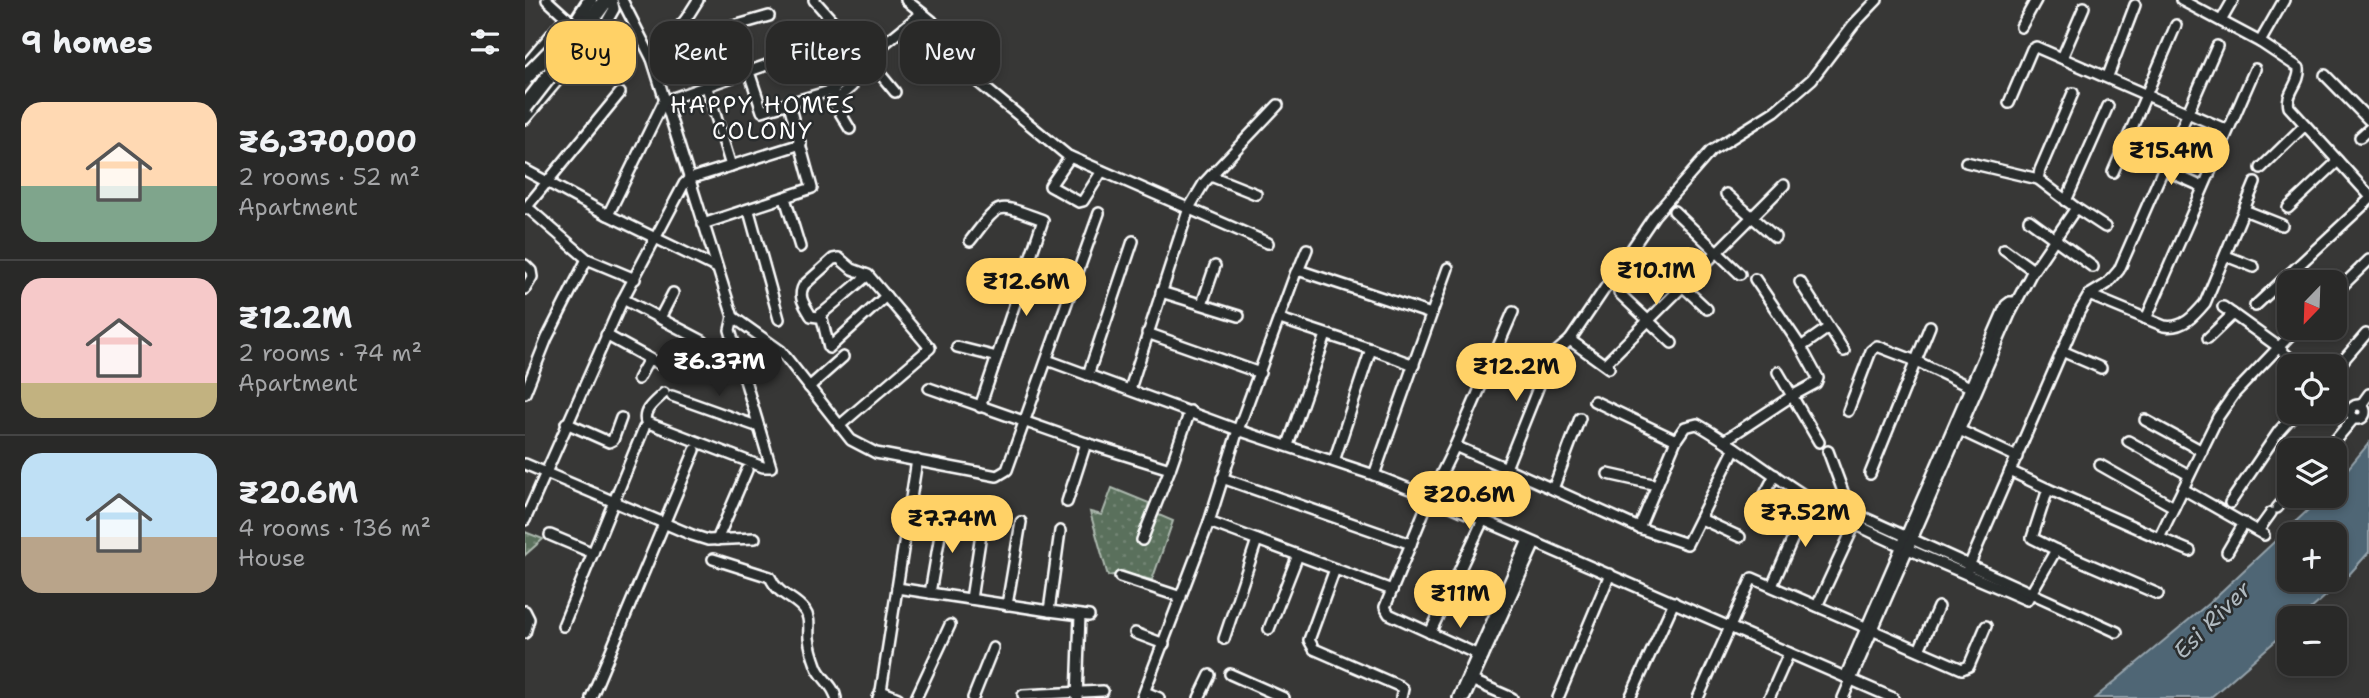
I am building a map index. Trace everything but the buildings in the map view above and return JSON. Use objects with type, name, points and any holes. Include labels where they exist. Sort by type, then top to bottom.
[{"type":"highway","points":[[578,21],[593,0]]},
{"type":"highway","points":[[580,21],[606,0]]},
{"type":"highway","points":[[525,81],[546,58]]},
{"type":"highway","points":[[525,102],[546,70]]},
{"type":"main road","points":[[525,102],[612,0]]},
{"type":"street","points":[[547,0],[574,21]]},
{"type":"street","points":[[525,119],[606,23],[614,9],[612,0]]},
{"type":"street","points":[[622,0],[650,55]]},
{"type":"street","points":[[686,19],[698,0]]},
{"type":"street","points":[[752,71],[821,46],[837,26],[814,0]]},
{"type":"street","points":[[906,0],[932,21],[979,83],[1074,161],[1268,243]]},
{"type":"street","points":[[1506,468],[1548,363],[1570,340],[1654,216],[1711,151],[1775,111],[1812,79],[1853,25],[1877,0]]},
{"type":"street","points":[[2021,27],[2036,0]]},
{"type":"street","points":[[2181,0],[2260,42],[2299,68],[2299,77],[2287,103],[2369,197],[2255,306]]},
{"type":"street","points":[[2221,22],[2233,0]]},
{"type":"street","points":[[2260,42],[2284,0]]},
{"type":"street","points":[[2108,76],[2135,5]]},
{"type":"street","points":[[2062,58],[2084,7]]},
{"type":"street","points":[[886,42],[922,13]]},
{"type":"street","points":[[752,21],[769,16]]},
{"type":"street","points":[[2113,172],[2176,25]]},
{"type":"street","points":[[1968,569],[2088,295],[2115,277],[2217,46]]},
{"type":"street","points":[[2009,103],[2033,47],[2108,76],[2227,130]]},
{"type":"street","points":[[525,66],[546,49]]},
{"type":"street","points":[[2146,319],[2255,69]]},
{"type":"street","points":[[2325,75],[2369,120]]},
{"type":"street","points":[[752,81],[762,111],[831,91],[839,84]]},
{"type":"street","points":[[886,81],[895,92]]},
{"type":"street","points":[[659,84],[733,317],[730,330],[771,467],[763,467],[646,422],[649,408],[668,395],[759,428]]},
{"type":"street","points":[[608,215],[664,101],[713,84]]},
{"type":"street","points":[[707,86],[731,166]]},
{"type":"street","points":[[850,129],[836,106],[837,99],[852,86]]},
{"type":"street","points":[[831,91],[837,99]]},
{"type":"street","points":[[620,93],[526,208],[587,259],[635,279]]},
{"type":"street","points":[[2038,179],[2073,93]]},
{"type":"street","points":[[703,224],[813,188],[789,104]]},
{"type":"street","points":[[1130,389],[1189,208],[1211,176],[1277,104]]},
{"type":"street","points":[[2066,201],[2108,106]]},
{"type":"street","points":[[2261,168],[2305,125]]},
{"type":"street","points":[[2360,137],[2369,129]]},
{"type":"street","points":[[525,520],[623,299],[684,184],[689,179],[801,144]]},
{"type":"street","points":[[1074,161],[1050,186],[1079,202],[1083,201],[1095,171]]},
{"type":"street","points":[[2288,208],[2338,161]]},
{"type":"street","points":[[1966,162],[2038,179],[2105,227]]},
{"type":"street","points":[[2163,169],[2203,187]]},
{"type":"street","points":[[525,170],[608,215],[717,268]]},
{"type":"street","points":[[1211,176],[1256,194]]},
{"type":"street","points":[[2088,295],[2172,327],[2184,324],[2205,303],[2255,183]]},
{"type":"street","points":[[1570,340],[1607,366],[1648,321],[1784,185]]},
{"type":"street","points":[[1726,194],[1775,237]]},
{"type":"street","points":[[785,198],[800,247]]},
{"type":"street","points":[[970,241],[991,213],[998,208],[1005,207],[1043,220],[980,407]]},
{"type":"street","points":[[1843,698],[1848,678],[1973,388],[2033,270],[2076,208]]},
{"type":"street","points":[[2244,210],[2282,225]]},
{"type":"street","points":[[749,211],[779,319]]},
{"type":"street","points":[[1674,211],[1740,274]]},
{"type":"street","points":[[733,317],[781,351],[839,426],[851,440],[863,448],[876,453],[997,476],[1007,470],[1099,212]]},
{"type":"street","points":[[2029,220],[2093,267]]},
{"type":"street","points":[[1088,374],[1133,242]]},
{"type":"street","points":[[1159,698],[1143,695],[1209,522],[1238,430],[1307,249]]},
{"type":"street","points":[[2004,249],[2033,270]]},
{"type":"street","points":[[2225,256],[2254,267]]},
{"type":"street","points":[[839,426],[930,348],[868,275],[852,269],[839,258],[833,259],[803,285],[801,299],[814,318],[868,275]]},
{"type":"street","points":[[525,393],[547,338],[587,259]]},
{"type":"street","points":[[2347,281],[2369,260]]},
{"type":"street","points":[[525,265],[531,271],[532,277],[525,289]]},
{"type":"street","points":[[1202,304],[1215,266]]},
{"type":"street","points":[[1661,266],[1707,309]]},
{"type":"street","points":[[1374,475],[1448,268]]},
{"type":"street","points":[[1298,271],[1431,314]]},
{"type":"street","points":[[1725,440],[1816,383],[1818,378],[1818,373],[1755,279]]},
{"type":"street","points":[[1800,282],[1844,351]]},
{"type":"street","points":[[1161,292],[1239,316]]},
{"type":"street","points":[[660,318],[673,293]]},
{"type":"street","points":[[1619,293],[1672,343]]},
{"type":"street","points":[[821,314],[829,348],[887,296]]},
{"type":"street","points":[[623,299],[703,341]]},
{"type":"street","points":[[2223,307],[2285,354]]},
{"type":"street","points":[[1480,655],[1386,611],[1385,607],[1430,497],[1513,312]]},
{"type":"street","points":[[2208,338],[2233,314]]},
{"type":"street","points":[[1280,319],[1414,365]]},
{"type":"street","points":[[1870,474],[1930,326]]},
{"type":"street","points":[[1801,347],[1828,328]]},
{"type":"street","points":[[1147,333],[1260,373]]},
{"type":"street","points":[[2347,356],[2366,334]]},
{"type":"street","points":[[606,335],[659,364]]},
{"type":"street","points":[[1288,444],[1327,335]]},
{"type":"street","points":[[2159,538],[2218,417],[2234,394],[2284,340]]},
{"type":"street","points":[[957,346],[997,357]]},
{"type":"street","points":[[1848,411],[1871,351],[1877,346],[1973,388]]},
{"type":"street","points":[[1334,461],[1371,349]]},
{"type":"street","points":[[2062,351],[2101,368]]},
{"type":"street","points":[[809,387],[843,357]]},
{"type":"street","points":[[638,379],[649,359]]},
{"type":"street","points":[[1047,360],[1430,497],[1893,698]]},
{"type":"street","points":[[1778,372],[1819,442]]},
{"type":"street","points":[[929,388],[1025,423],[1170,469]]},
{"type":"street","points":[[2337,438],[2354,418],[2351,408],[2357,404],[2361,405],[2369,394]]},
{"type":"street","points":[[1594,401],[1676,440]]},
{"type":"street","points":[[1142,540],[1190,411]]},
{"type":"street","points":[[566,423],[609,442],[613,440],[621,418]]},
{"type":"street","points":[[1553,489],[1580,418]]},
{"type":"street","points":[[2145,420],[2202,451]]},
{"type":"street","points":[[1639,528],[1676,440],[1685,427],[1697,424],[1725,440],[1810,499],[1855,524],[1907,542]]},
{"type":"street","points":[[2230,503],[2286,424]]},
{"type":"street","points":[[563,626],[644,428]]},
{"type":"street","points":[[1956,428],[2017,457]]},
{"type":"street","points":[[2128,441],[2189,475]]},
{"type":"street","points":[[1067,502],[1086,443]]},
{"type":"street","points":[[1455,446],[1639,528],[1687,544],[1735,448]]},
{"type":"street","points":[[591,698],[695,450]]},
{"type":"street","points":[[1828,451],[1845,499],[1830,508]]},
{"type":"street","points":[[898,698],[879,694],[917,460]]},
{"type":"street","points":[[525,464],[692,535],[717,540],[755,538]]},
{"type":"street","points":[[2100,465],[2174,507]]},
{"type":"street","points":[[717,540],[747,470]]},
{"type":"street","points":[[2010,471],[2190,551]]},
{"type":"street","points":[[1608,474],[1657,485]]},
{"type":"street","points":[[1754,515],[1775,475]]},
{"type":"street","points":[[1222,478],[1411,544]]},
{"type":"street","points":[[2048,489],[2032,538],[2158,594]]},
{"type":"street","points":[[2183,489],[2261,533],[2277,507]]},
{"type":"street","points":[[1772,586],[1810,499]]},
{"type":"street","points":[[1830,508],[1843,508],[2027,600],[2056,550]]},
{"type":"street","points":[[930,593],[944,512]]},
{"type":"street","points":[[971,599],[984,514]]},
{"type":"street","points":[[1701,519],[1739,537]]},
{"type":"street","points":[[1430,633],[1483,520]]},
{"type":"street","points":[[1007,605],[1021,522]]},
{"type":"street","points":[[1209,522],[1392,590]]},
{"type":"street","points":[[2227,552],[2244,523]]},
{"type":"street","points":[[1817,606],[1855,524]]},
{"type":"street","points":[[1049,611],[1060,531]]},
{"type":"street","points":[[550,534],[593,553]]},
{"type":"street","points":[[1224,639],[1257,540]]},
{"type":"street","points":[[1465,698],[1480,655],[1532,541]]},
{"type":"street","points":[[1269,629],[1298,555]]},
{"type":"street","points":[[713,559],[770,578],[775,588],[806,612],[816,667],[820,676],[833,688],[836,698]]},
{"type":"street","points":[[1335,569],[1309,640],[1310,645],[1403,689],[1401,698]]},
{"type":"street","points":[[1558,698],[1610,574]]},
{"type":"street","points":[[1120,577],[1181,597]]},
{"type":"street","points":[[1698,698],[1752,578],[1966,669],[1986,626]]},
{"type":"street","points":[[897,588],[1085,616],[1077,695]]},
{"type":"street","points":[[2032,593],[2117,632]]},
{"type":"street","points":[[1630,698],[1674,602]]},
{"type":"street","points":[[1919,650],[1938,607]]},
{"type":"street","points":[[525,611],[529,624],[525,633]]},
{"type":"street","points":[[916,698],[950,625]]},
{"type":"street","points":[[1135,633],[1164,644]]},
{"type":"street","points":[[973,698],[993,648]]},
{"type":"street","points":[[1769,698],[1789,653]]},
{"type":"street","points":[[1230,674],[1283,698]]},
{"type":"street","points":[[1199,698],[1210,675]]},
{"type":"street","points":[[1458,698],[1470,680]]},
{"type":"street","points":[[1470,680],[1512,698]]},
{"type":"street","points":[[1257,698],[1262,688]]},
{"type":"street","points":[[1023,695],[1077,695],[1103,691]]},
{"type":"green space","points":[[1112,488],[1149,503],[1147,510],[1173,521],[1152,580],[1123,573],[1108,576],[1090,512],[1102,515]]},
{"type":"green space","points":[[525,532],[543,539],[525,555]]},
{"type":"water","points":[[2369,443],[2369,552],[2347,577],[2347,522],[2295,522],[2310,508],[2347,508],[2347,470]]},
{"type":"water","name":"Esi River","points":[[2277,539],[2277,592],[2330,592],[2314,606],[2277,606],[2277,639],[2210,698],[2095,698],[2209,603]]},
{"type":"district","name":"HAPPY HOMES COLONY","points":[[763,118]]}]
